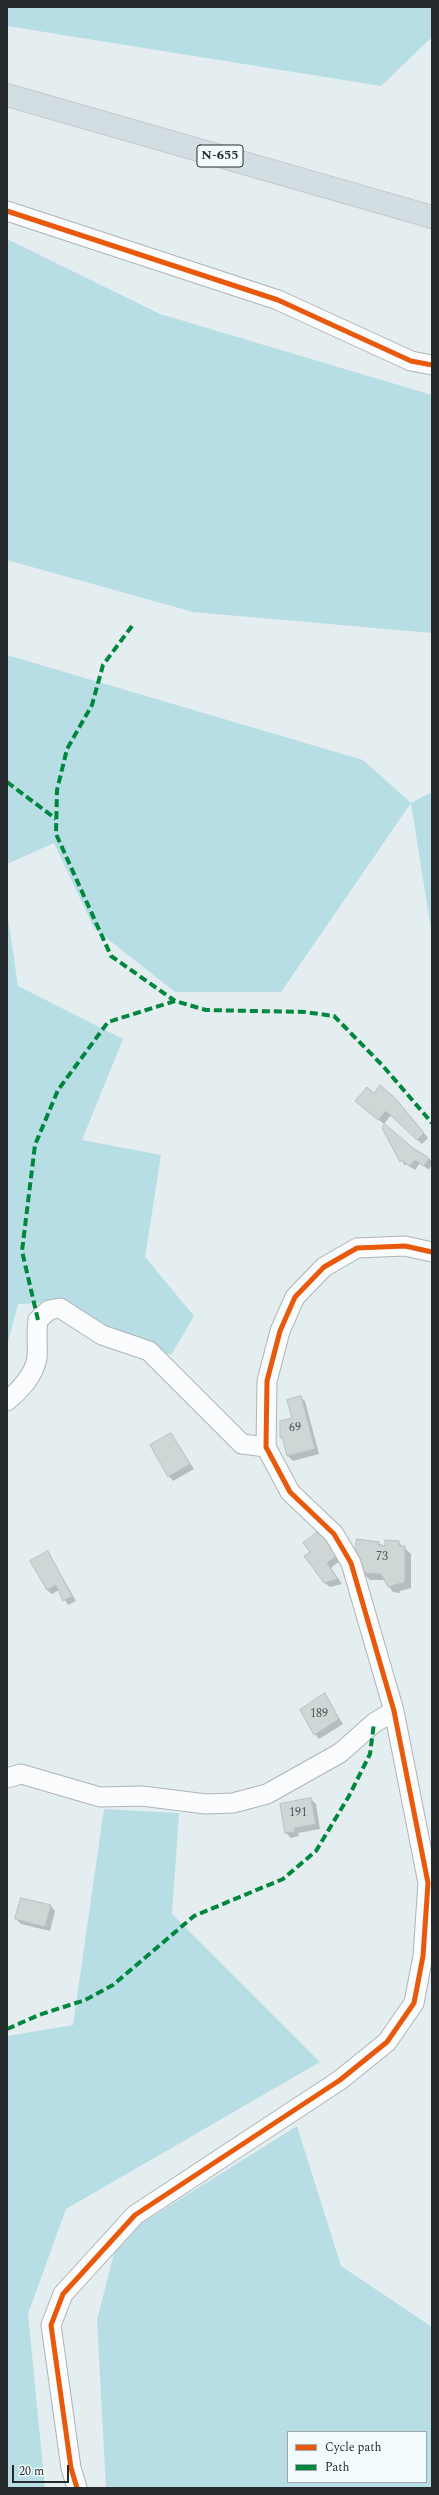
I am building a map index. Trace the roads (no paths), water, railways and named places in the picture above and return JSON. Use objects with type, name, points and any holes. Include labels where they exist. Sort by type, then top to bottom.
[{"type":"highway","name":"N-655","points":[[7,95],[432,217]]},
{"type":"street","points":[[7,211],[192,274],[278,300],[345,333],[411,361],[432,365]]},
{"type":"street","points":[[77,2488],[71,2468],[51,2325],[63,2294],[135,2215],[266,2131],[340,2080],[387,2042],[414,2004],[424,1956],[428,1883],[394,1711],[351,1563],[334,1534],[290,1492],[266,1447],[267,1381],[280,1331],[295,1297],[324,1268],[357,1248],[405,1246],[432,1252]]},
{"type":"street","points":[[7,1401],[24,1388],[37,1358],[36,1332],[38,1320],[49,1310],[60,1308],[102,1335],[149,1351],[242,1444],[266,1447]]},
{"type":"street","points":[[7,1778],[21,1774],[100,1797],[142,1796],[206,1804],[233,1803],[267,1794],[340,1753],[374,1723],[394,1711]]}]
